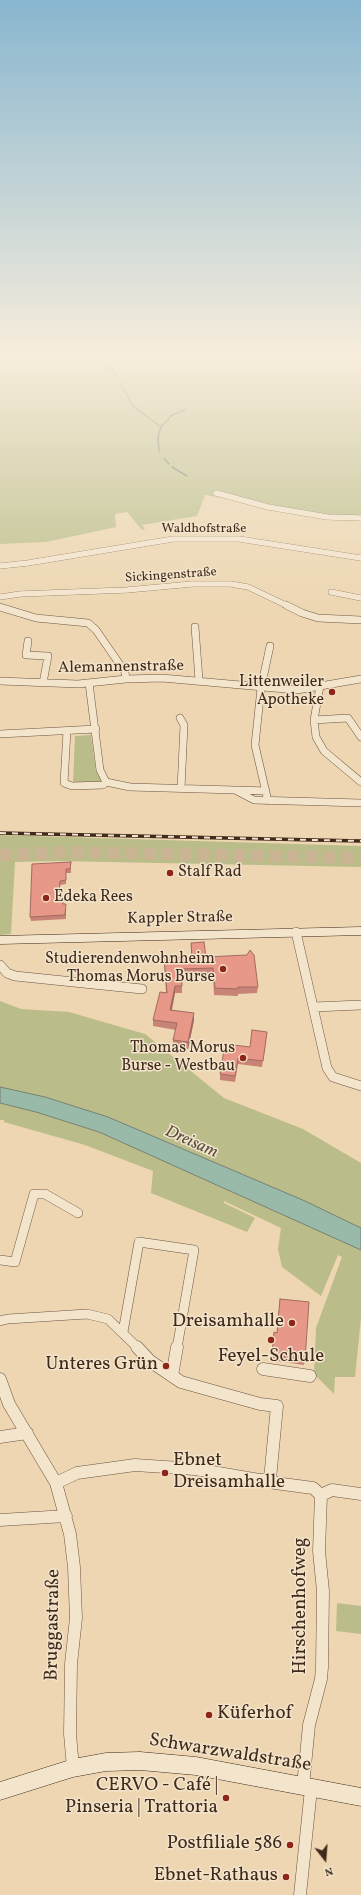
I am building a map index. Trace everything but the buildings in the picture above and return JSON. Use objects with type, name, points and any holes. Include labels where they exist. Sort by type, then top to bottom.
[{"type":"street","points":[[216,493],[268,507],[328,516],[361,518]]},
{"type":"street","name":"Waldhofstraße","points":[[0,566],[28,564],[173,539],[245,540],[361,558]]},
{"type":"street","name":"Sickingenstraße","points":[[0,597],[20,594],[127,590],[192,584],[230,584],[248,587],[302,613],[318,618],[361,620]]},
{"type":"street","points":[[331,592],[361,598]]},
{"type":"street","points":[[0,607],[36,618],[88,623],[96,630],[124,672],[126,679]]},
{"type":"street","points":[[195,627],[199,680]]},
{"type":"street","points":[[28,641],[26,655],[48,656],[43,683]]},
{"type":"street","points":[[268,801],[255,745],[261,688],[270,646]]},
{"type":"street","name":"Alemannenstraße","points":[[0,681],[89,683],[126,679],[199,680],[261,688],[297,690],[361,679]]},
{"type":"street","points":[[89,683],[100,770],[105,783]]},
{"type":"street","points":[[320,686],[314,720],[316,737],[324,751],[361,782]]},
{"type":"street","points":[[180,718],[184,725],[181,789]]},
{"type":"street","points":[[314,720],[348,718],[361,737]]},
{"type":"street","points":[[0,734],[96,729]]},
{"type":"street","points":[[67,731],[64,783],[72,786],[105,783],[130,787],[266,791]]},
{"type":"street","points":[[235,790],[254,800],[361,803]]},
{"type":"street","points":[[296,932],[327,1068],[333,1077],[361,1086]]},
{"type":"street","name":"Kappler Straße","points":[[0,940],[296,932],[361,932]]},
{"type":"street","points":[[0,965],[7,973],[15,976],[142,989]]},
{"type":"street","points":[[314,1007],[361,1005]]},
{"type":"street","points":[[0,1260],[15,1262],[34,1194],[45,1194],[78,1213]]},
{"type":"street","points":[[123,1332],[139,1242],[194,1250],[172,1376]]},
{"type":"street","points":[[0,1322],[8,1319],[87,1314],[108,1319],[123,1332],[150,1361],[190,1386],[260,1404],[277,1406],[270,1479]]},
{"type":"street","points":[[263,1369],[310,1376]]},
{"type":"street","name":"Bruggastraße","points":[[0,1379],[9,1404],[56,1483],[66,1516],[76,1586],[76,1618],[71,1664],[70,1734],[73,1768]]},
{"type":"street","points":[[0,1437],[27,1433]]},
{"type":"street","points":[[56,1483],[77,1473],[135,1465],[196,1469],[258,1480],[270,1479],[275,1482],[313,1488],[321,1495],[332,1490],[361,1494]]},
{"type":"street","name":"Hirschenhofweg","points":[[300,1895],[307,1788],[309,1725],[322,1666],[323,1591],[319,1551],[321,1495]]},
{"type":"street","points":[[0,1520],[66,1516]]},
{"type":"street","name":"Schwarzwaldstraße","points":[[0,1791],[73,1768],[106,1762],[140,1761],[196,1766],[307,1788],[361,1796]]},
{"type":"green space","points":[[0,446],[361,446],[361,517],[321,515],[205,495],[197,516],[142,525],[145,529],[142,530],[127,512],[115,514],[116,527],[46,542],[0,544]]},
{"type":"green space","points":[[91,735],[96,771],[102,782],[73,783],[75,736]]},
{"type":"green space","points":[[0,835],[361,846],[361,867],[58,861],[15,862],[11,934],[0,935]]},
{"type":"green space","points":[[0,1001],[21,1009],[69,1012],[145,1034],[224,1098],[303,1129],[361,1163],[361,1228],[305,1201],[108,1117],[45,1097],[0,1087]]},
{"type":"green space","points":[[0,1103],[36,1112],[99,1132],[361,1250],[361,1318],[355,1377],[335,1377],[334,1394],[314,1374],[316,1328],[342,1257],[338,1255],[321,1296],[282,1267],[278,1249],[281,1228],[224,1201],[224,1203],[255,1218],[247,1232],[151,1193],[153,1171],[85,1145],[4,1122],[4,1120],[0,1120]]},
{"type":"green space","points":[[337,1603],[361,1606],[361,1634],[336,1631]]},
{"type":"shaded area","name":"Dreisam","points":[[0,1087],[45,1097],[108,1117],[305,1201],[361,1228],[361,1250],[99,1132],[36,1112],[0,1103]]},
{"type":"waterway","points":[[159,446],[159,452]]},
{"type":"waterway","points":[[164,458],[169,464]]},
{"type":"waterway","points":[[172,467],[187,476]]},
{"type":"tunnel","points":[[0,855],[72,852],[361,858]]},
{"type":"railway","points":[[0,833],[361,841]]},
{"type":"place","name":"Littenweiler Apotheke","points":[[332,692]]},
{"type":"place","name":"Stalf Rad","points":[[170,873]]},
{"type":"place","name":"Edeka Rees","points":[[46,898]]},
{"type":"place","name":"Studierendenwohnheim Thomas Morus Burse","points":[[223,969]]},
{"type":"place","name":"Thomas Morus Burse - Westbau","points":[[243,1058]]},
{"type":"place","name":"Dreisamhalle","points":[[292,1323]]},
{"type":"place","name":"Feyel-Schule","points":[[271,1340]]},
{"type":"place","name":"Unteres Grün","points":[[166,1366]]},
{"type":"place","name":"Ebnet Dreisamhalle","points":[[165,1473]]},
{"type":"place","name":"Küferhof","points":[[209,1715]]},
{"type":"place","name":"CERVO - Café | Pinseria | Trattoria","points":[[226,1798]]},
{"type":"place","name":"Postfiliale 586","points":[[290,1845]]},
{"type":"place","name":"Ebnet-Rathaus","points":[[286,1877]]}]
